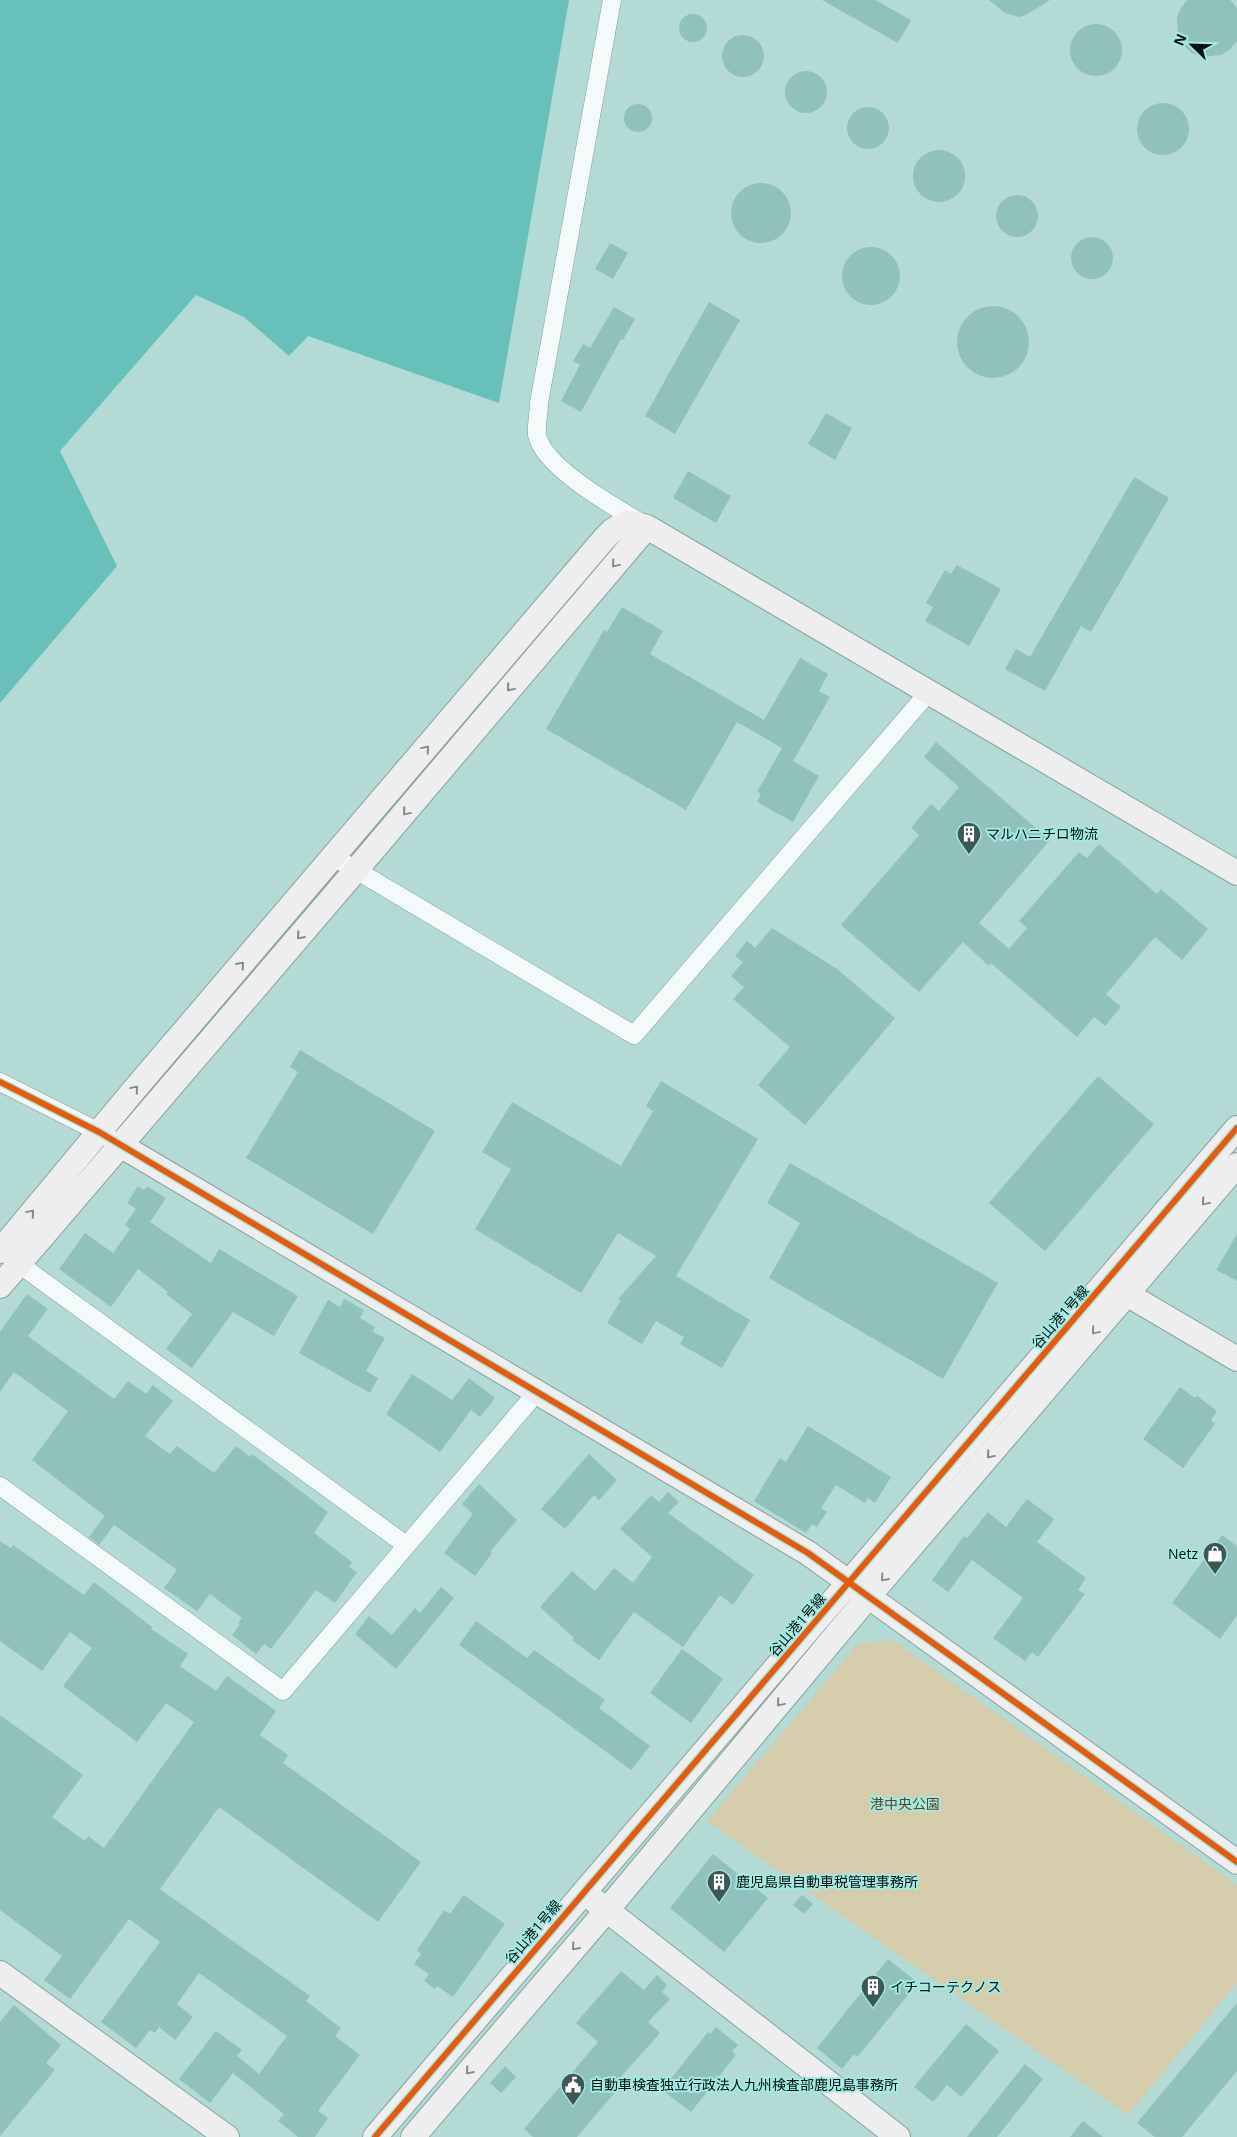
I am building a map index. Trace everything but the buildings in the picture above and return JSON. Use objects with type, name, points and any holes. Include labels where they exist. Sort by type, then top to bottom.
[{"type":"street","points":[[612,0],[539,403],[537,435],[546,454],[586,490],[928,693],[1237,873]]},
{"type":"street","points":[[0,1286],[9,1257],[99,1132],[604,539],[613,530],[627,522],[647,526]]},
{"type":"street","points":[[9,1257],[120,1145],[647,526]]},
{"type":"street","points":[[334,857],[634,1035],[928,693]]},
{"type":"street","points":[[0,1082],[99,1132],[808,1553],[1237,1862]]},
{"type":"street","name":"谷山港1号線","points":[[375,2137],[1237,1128]]},
{"type":"street","points":[[413,2137],[607,1910],[868,1597],[1237,1165]]},
{"type":"street","points":[[9,1257],[406,1545]]},
{"type":"street","points":[[1107,1282],[1237,1359]]},
{"type":"street","points":[[0,1486],[283,1691],[537,1392]]},
{"type":"street","points":[[584,1892],[898,2137]]},
{"type":"street","points":[[0,1972],[227,2137]]},
{"type":"green space","name":"港中央公園","points":[[893,1640],[1237,1885],[1237,1983],[1128,2115],[707,1821],[859,1643]]},
{"type":"water","points":[[0,0],[569,0],[499,403],[308,336],[289,356],[244,317],[196,295],[60,451],[117,566],[0,703]]},
{"type":"cycle path","points":[[0,1082],[99,1132],[808,1553],[1237,1862]]},
{"type":"cycle path","points":[[375,2137],[1237,1128]]},
{"type":"place","name":"マルハニチロ物流","points":[[969,855]]},
{"type":"place","name":"Netz","points":[[1215,1575]]},
{"type":"place","name":"鹿児島県自動車税管理事務所","points":[[719,1903]]},
{"type":"place","name":"イチコーテクノス","points":[[873,2008]]},
{"type":"place","name":"自動車検査独立行政法人九州検査部鹿児島事務所","points":[[573,2106]]}]
